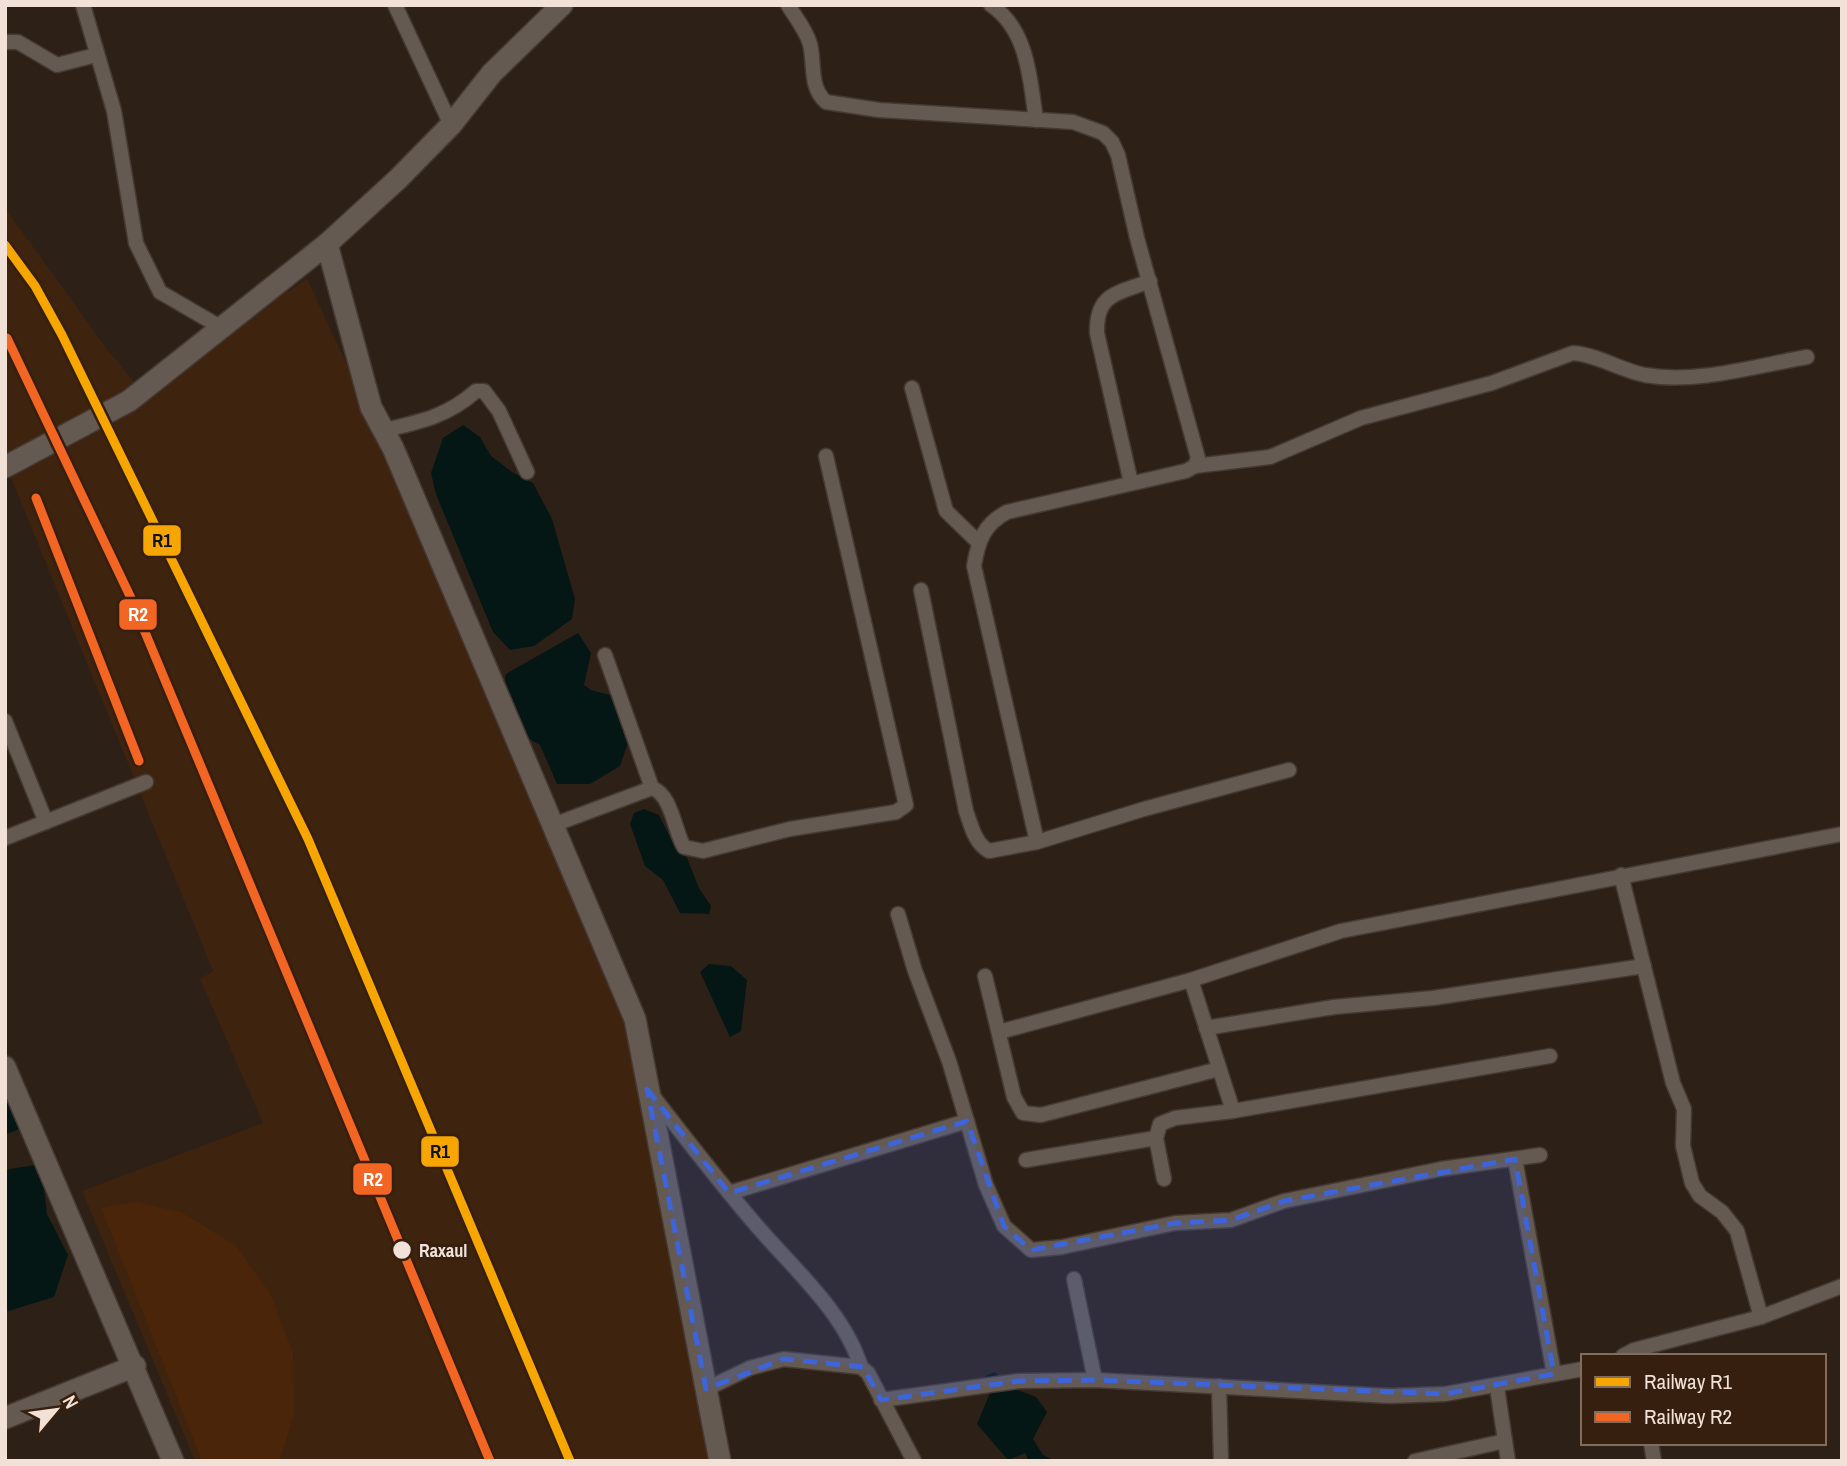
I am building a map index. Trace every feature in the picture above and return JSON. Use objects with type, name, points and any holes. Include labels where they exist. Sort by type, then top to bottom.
[{"type":"street","points":[[83,5],[114,111],[136,243],[160,292],[222,328]]},
{"type":"street","points":[[395,5],[451,125]]},
{"type":"street","points":[[5,467],[130,401],[327,244],[398,179],[451,125],[492,73],[562,5]]},
{"type":"street","points":[[788,5],[810,44],[817,92],[825,102],[879,110],[1090,126],[1112,142],[1123,170],[1198,458],[1195,466]]},
{"type":"street","points":[[991,5],[1008,20],[1022,45],[1036,120]]},
{"type":"street","points":[[5,42],[18,43],[57,65],[96,55]]},
{"type":"street","points":[[327,244],[372,407],[635,1019],[720,1461]]},
{"type":"street","points":[[1131,482],[1097,333],[1097,315],[1100,304],[1109,297],[1150,281]]},
{"type":"street","points":[[1037,842],[974,566],[978,542],[988,525],[1007,512],[1186,471],[1195,466],[1270,457],[1361,418],[1492,383],[1573,353],[1587,354],[1644,375],[1664,377],[1689,377],[1807,357]]},
{"type":"street","points":[[912,388],[946,511],[978,542]]},
{"type":"street","points":[[384,430],[433,419],[459,407],[476,391],[484,391],[499,411],[527,472]]},
{"type":"street","points":[[553,825],[652,788],[659,791],[666,800],[676,834],[684,847],[692,850],[790,829],[896,812],[905,805],[826,456]]},
{"type":"street","points":[[921,590],[966,811],[974,834],[983,848],[989,851],[1037,842],[1144,809],[1289,770]]},
{"type":"street","points":[[605,655],[652,788]]},
{"type":"street","points":[[5,721],[46,822]]},
{"type":"street","points":[[5,838],[146,782]]},
{"type":"street","points":[[999,1032],[1191,981],[1341,931],[1842,834]]},
{"type":"street","points":[[1621,875],[1673,1083],[1684,1109],[1685,1162],[1700,1196],[1722,1212],[1737,1231],[1761,1317]]},
{"type":"street","points":[[898,914],[986,1185],[1004,1226],[1031,1250],[1062,1247],[1175,1223],[1231,1220],[1284,1201],[1441,1169],[1540,1155]]},
{"type":"street","points":[[1206,1028],[1334,1007],[1433,998],[1644,966]]},
{"type":"street","points":[[985,976],[1014,1097],[1023,1113],[1041,1115],[1219,1069]]},
{"type":"street","points":[[1191,981],[1233,1111]]},
{"type":"street","points":[[1164,1179],[1156,1138],[1160,1124],[1175,1118],[1233,1111],[1550,1056]]},
{"type":"street","points":[[5,1067],[135,1366],[173,1461]]},
{"type":"street","points":[[647,1089],[729,1193],[832,1312],[857,1352],[862,1367],[868,1373],[914,1461]]},
{"type":"street","points":[[729,1193],[967,1121]]},
{"type":"street","points":[[1026,1160],[1156,1138]]},
{"type":"street","points":[[1516,1158],[1555,1374]]},
{"type":"street","points":[[1074,1279],[1094,1380]]},
{"type":"street","points":[[1631,1354],[1761,1317],[1842,1286]]},
{"type":"street","points":[[706,1389],[750,1368],[785,1359],[862,1367]]},
{"type":"street","points":[[5,1418],[135,1366]]},
{"type":"street","points":[[881,1400],[1019,1381],[1094,1380],[1390,1396],[1445,1394],[1497,1387],[1581,1369]]},
{"type":"street","points":[[1219,1386],[1221,1460]]},
{"type":"street","points":[[1497,1387],[1508,1461]]},
{"type":"street","points":[[1415,1461],[1505,1441]]},
{"type":"highlighted area","points":[[647,1089],[729,1193],[967,1121],[1004,1226],[1031,1250],[1175,1223],[1231,1220],[1284,1201],[1515,1159],[1554,1374],[1445,1394],[1095,1380],[1019,1381],[881,1400],[863,1367],[784,1359],[706,1389]]},
{"type":"shaded area","points":[[5,208],[107,349],[139,388],[307,279],[376,427],[631,1024],[726,1461],[195,1461],[82,1191],[263,1123],[200,979],[213,971],[5,463]]},
{"type":"shaded area","points":[[463,425],[480,437],[491,456],[512,472],[533,483],[552,519],[575,599],[572,619],[534,646],[510,650],[493,632],[436,494],[431,473],[443,438]]},
{"type":"shaded area","points":[[578,633],[591,653],[584,685],[591,690],[614,696],[630,737],[620,766],[590,784],[557,784],[540,745],[520,734],[502,696],[506,674]]},
{"type":"shaded area","points":[[644,809],[659,815],[677,851],[687,858],[699,888],[711,906],[709,914],[680,913],[663,880],[645,866],[630,824],[634,813]]},
{"type":"shaded area","points":[[709,964],[731,966],[747,980],[741,1031],[730,1037],[700,972]]},
{"type":"shaded area","points":[[5,1077],[26,1126],[5,1135]]},
{"type":"shaded area","points":[[41,1164],[47,1214],[68,1255],[54,1297],[5,1312],[5,1170]]},
{"type":"shaded area","points":[[136,1202],[181,1212],[235,1245],[270,1293],[293,1352],[294,1413],[280,1461],[202,1461],[101,1208]]},
{"type":"shaded area","points":[[995,1372],[1012,1388],[1036,1397],[1047,1412],[1033,1439],[1043,1455],[1055,1461],[1029,1461],[1025,1453],[1008,1460],[977,1424],[990,1393],[985,1376]]},
{"type":"rail line","name":"R1","points":[[5,245],[35,286],[62,335],[308,839],[570,1461]]},
{"type":"rail line","name":"R2","points":[[7,338],[130,596],[490,1461]]},
{"type":"rail line","name":"R2","points":[[36,498],[139,761]]},
{"type":"place","name":"Raxaul","points":[[402,1250]]}]
